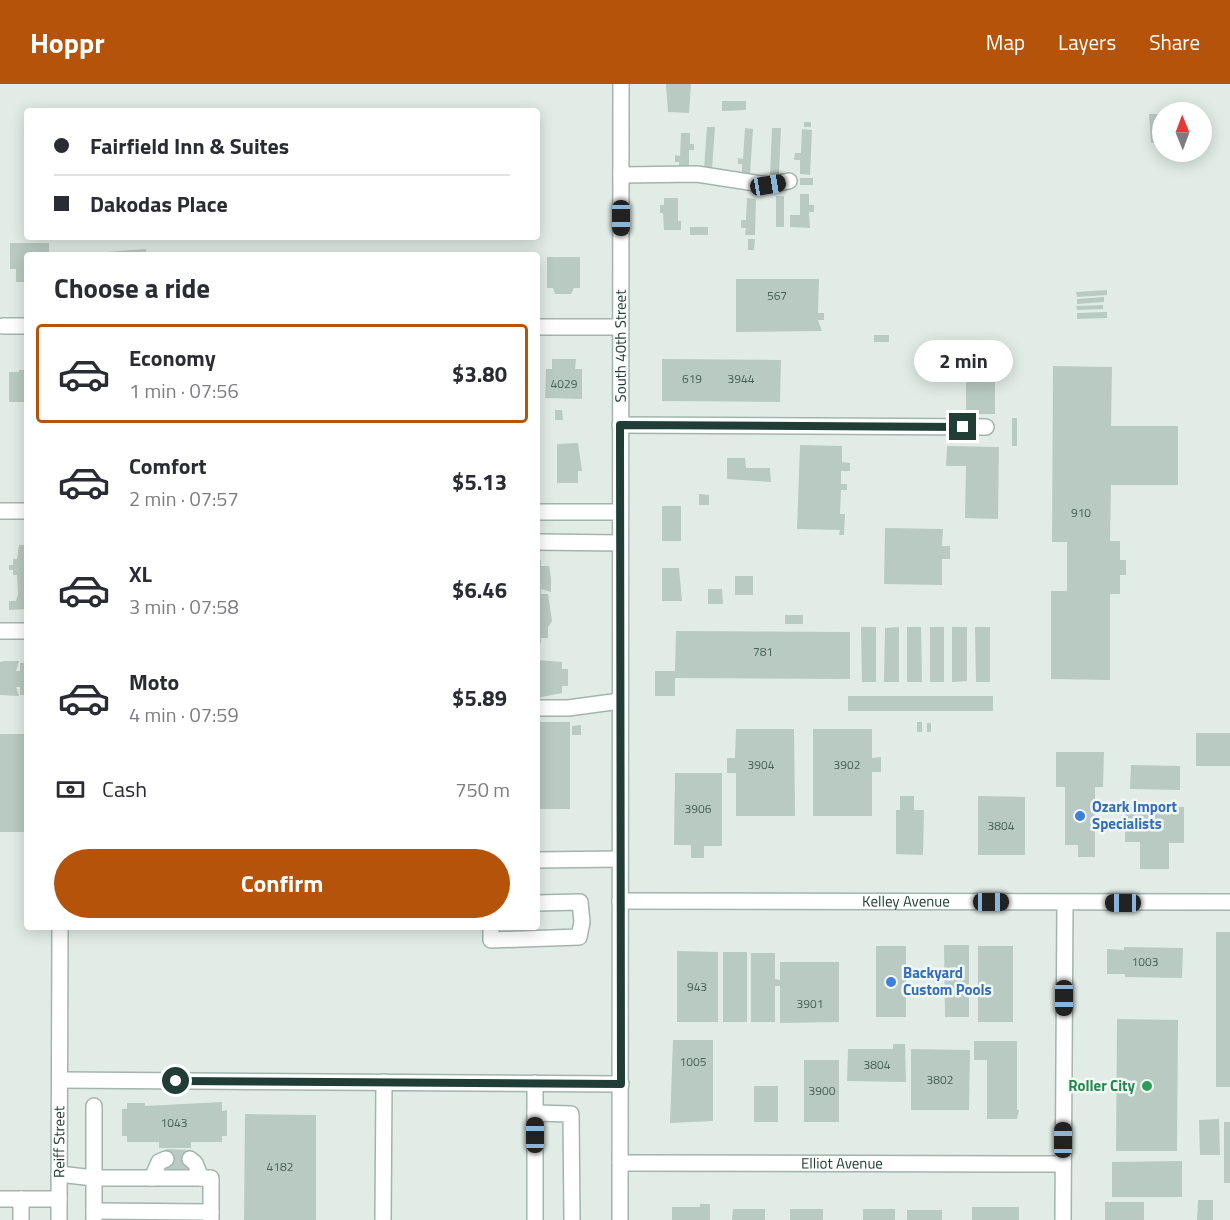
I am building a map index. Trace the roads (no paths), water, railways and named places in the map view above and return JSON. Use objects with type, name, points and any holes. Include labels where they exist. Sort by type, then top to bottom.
[{"type":"street","name":"South 40th Street","points":[[620,1220],[621,84]]},
{"type":"street","points":[[621,175],[698,174],[768,185],[789,181]]},
{"type":"street","points":[[3,326],[24,326]]},
{"type":"street","points":[[540,327],[620,327]]},
{"type":"street","points":[[620,425],[986,427]]},
{"type":"street","points":[[0,511],[24,512]]},
{"type":"street","points":[[540,512],[620,512]]},
{"type":"street","points":[[540,542],[620,543]]},
{"type":"street","points":[[0,631],[24,631]]},
{"type":"street","points":[[540,708],[568,708],[620,700]]},
{"type":"street","points":[[540,860],[620,859]]},
{"type":"street","name":"Kelley Avenue","points":[[620,901],[1230,902]]},
{"type":"street","points":[[490,930],[491,940],[579,937],[582,922],[580,902],[540,903]]},
{"type":"street","points":[[1063,1220],[1065,903]]},
{"type":"street","name":"Reiff Street","points":[[59,1220],[60,930]]},
{"type":"street","points":[[61,1080],[621,1084]]},
{"type":"street","points":[[383,1220],[384,1082]]},
{"type":"street","points":[[535,1083],[535,1220]]},
{"type":"street","points":[[59,1174],[94,1178],[211,1178],[211,1216],[94,1216],[94,1178],[94,1106]]},
{"type":"street","points":[[535,1113],[571,1114],[572,1220]]},
{"type":"street","points":[[152,1178],[159,1162],[166,1159]]},
{"type":"street","points":[[190,1159],[195,1163],[201,1178]]},
{"type":"street","name":"Elliot Avenue","points":[[620,1163],[1063,1164]]},
{"type":"street","points":[[0,1198],[59,1198]]},
{"type":"street","points":[[21,1198],[21,1220]]},
{"type":"tunnel","points":[[166,1159],[190,1159]]},
{"type":"place","name":"Ozark Import Specialists","points":[[1080,816]]},
{"type":"place","name":"Backyard Custom Pools","points":[[891,982]]},
{"type":"place","name":"Roller City","points":[[1147,1086]]}]
